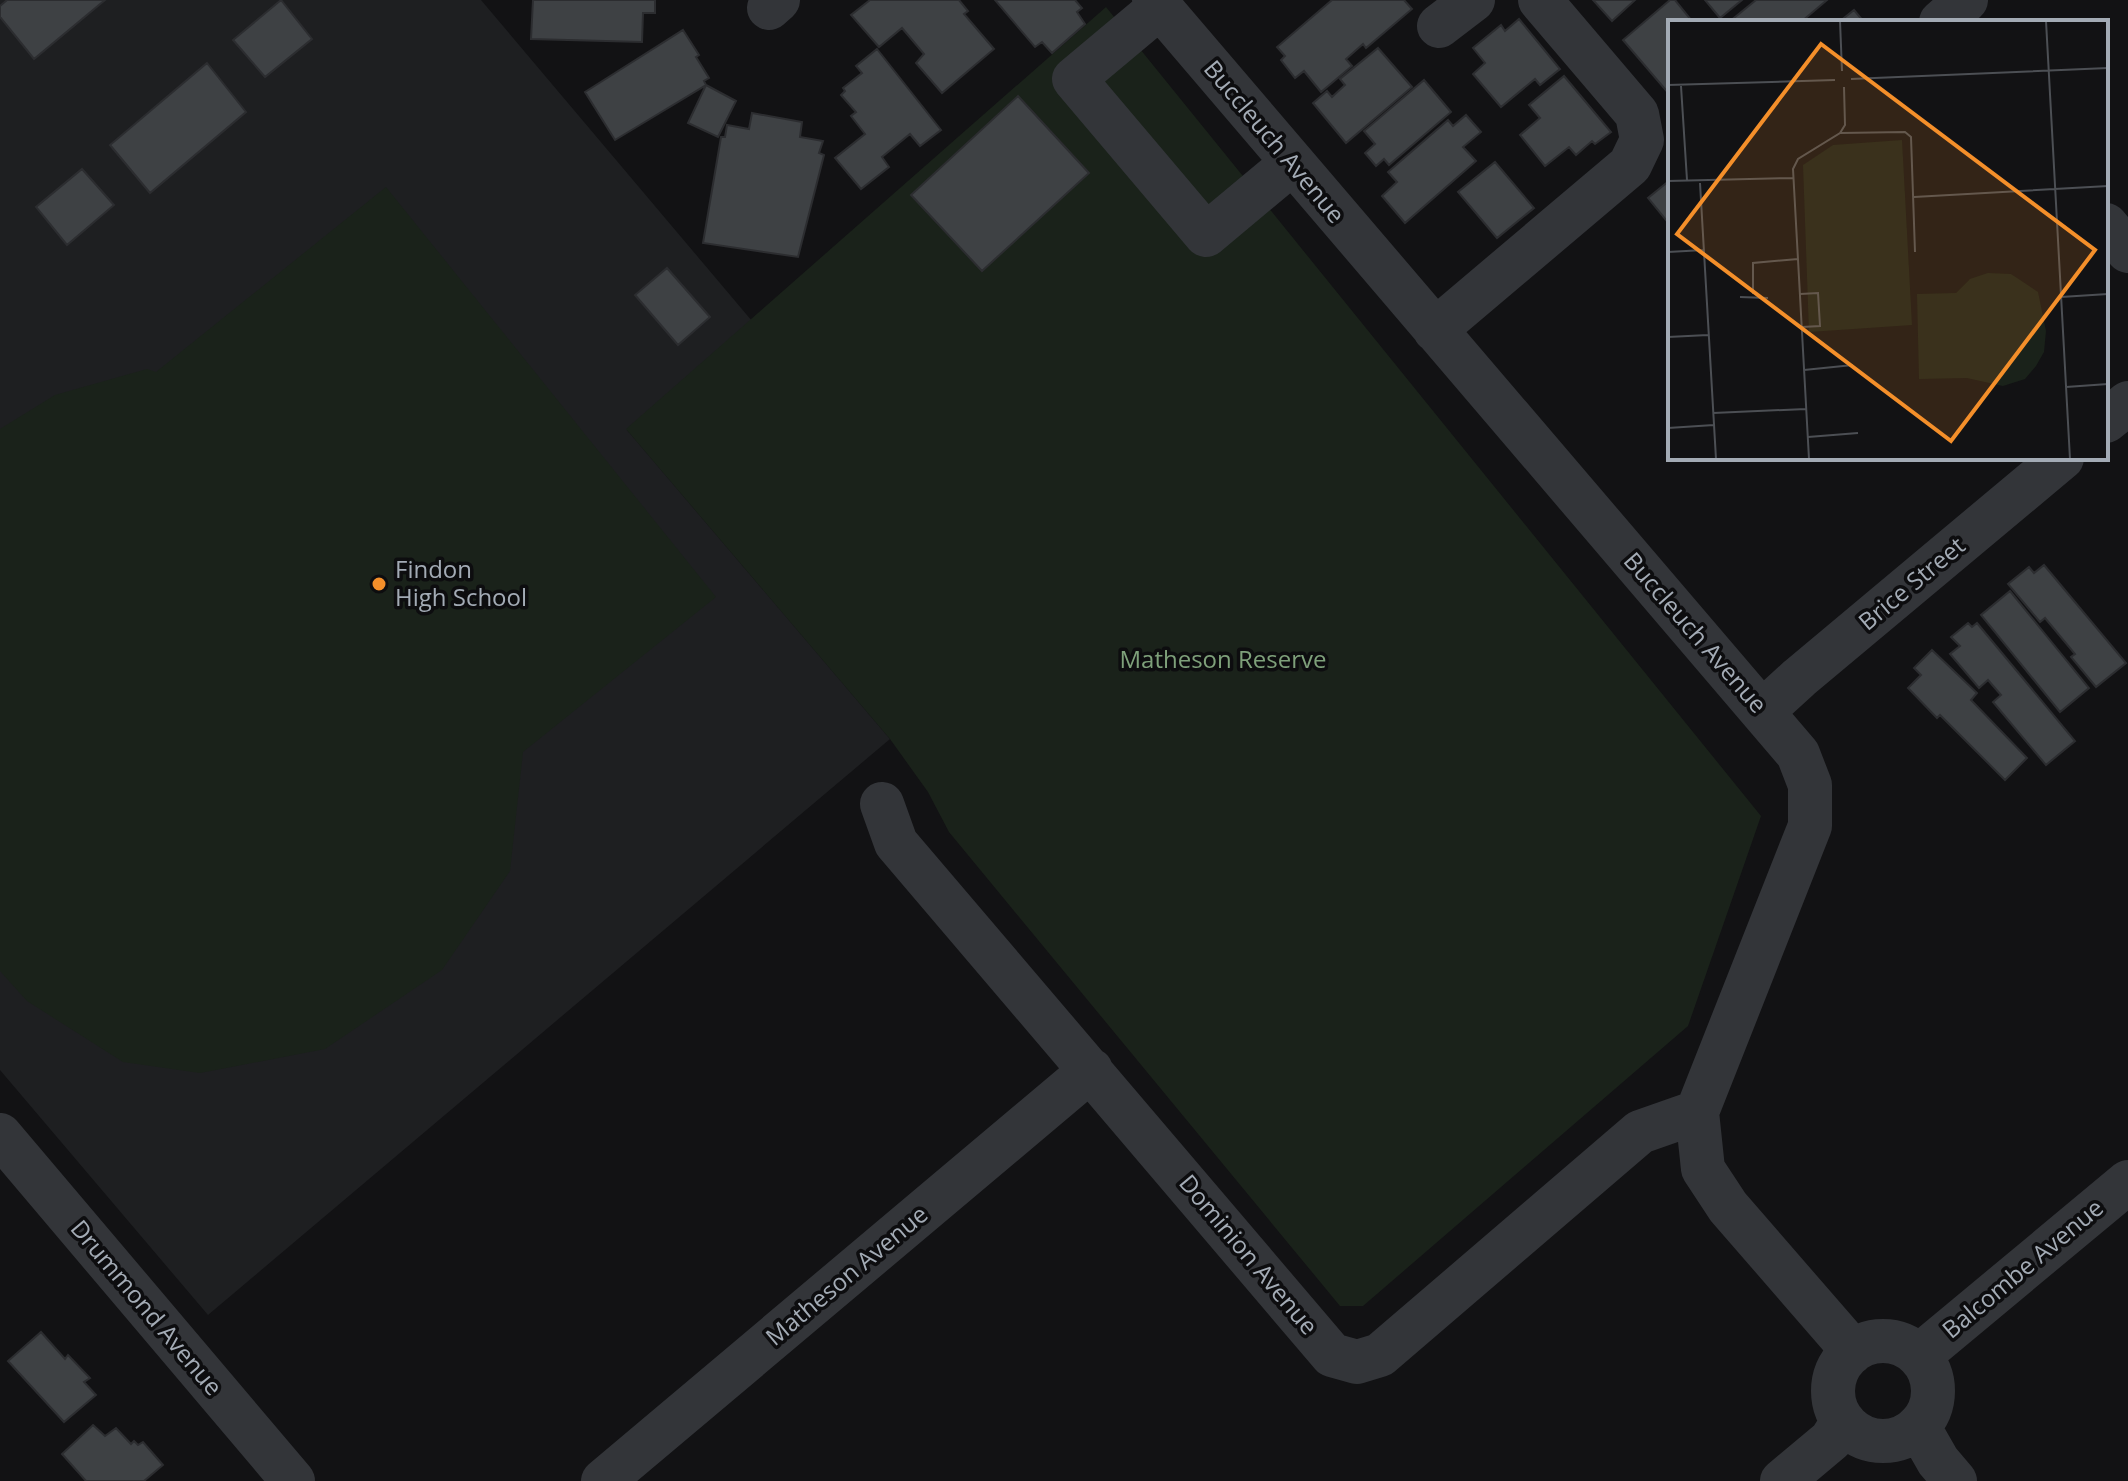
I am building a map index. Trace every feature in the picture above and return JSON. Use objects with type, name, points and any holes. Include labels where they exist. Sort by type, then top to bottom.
[{"type":"street","points":[[1439,26],[1473,0]]},
{"type":"street","points":[[1435,330],[1630,165],[1642,140],[1637,114],[1540,0]]},
{"type":"street","points":[[1918,0],[1937,20]]},
{"type":"street","points":[[1941,20],[1966,0]]},
{"type":"street","points":[[1157,4],[1074,79],[1084,91],[1206,235],[1291,164]]},
{"type":"street","name":"Buccleuch Avenue","points":[[1157,4],[1798,754],[1810,785],[1810,826],[1697,1112],[1703,1169],[1728,1207],[1840,1336],[1851,1353]]},
{"type":"street","points":[[2108,227],[2128,251]]},
{"type":"street","points":[[2108,419],[2128,403]]},
{"type":"street","name":"Brice Street","points":[[1763,711],[2060,460]]},
{"type":"street","name":"Dominion Avenue","points":[[882,804],[896,843],[1332,1355],[1357,1362],[1380,1355],[1640,1132],[1697,1112]]},
{"type":"street","name":"Matheson Avenue","points":[[603,1481],[1091,1070]]},
{"type":"street","name":"Drummond Avenue","points":[[0,1135],[293,1481]]},
{"type":"street","name":"Balcombe Avenue","points":[[1919,1356],[2128,1182]]},
{"type":"street","points":[[1892,1342],[1907,1347],[1919,1356],[1932,1383],[1932,1399],[1918,1426],[1904,1436],[1888,1441],[1871,1439],[1843,1421],[1833,1393],[1834,1379],[1840,1364],[1851,1353],[1863,1345],[1892,1342]]},
{"type":"street","points":[[1782,1481],[1831,1440],[1843,1421]]},
{"type":"street","points":[[1918,1426],[1938,1461],[1955,1481]]},
{"type":"shaded area","name":"Findon High School","points":[[0,0],[481,0],[752,321],[627,430],[890,739],[208,1315],[0,1070]]},
{"type":"green space","name":"Matheson Reserve","points":[[1106,7],[1761,816],[1688,1026],[1363,1306],[1340,1306],[949,832],[928,792],[890,739],[626,429]]},
{"type":"green space","points":[[386,187],[716,597],[523,752],[510,871],[442,970],[325,1049],[200,1073],[123,1062],[27,1001],[0,971],[0,429],[55,395],[147,369],[156,372]]},
{"type":"building","points":[[7,0],[105,0],[34,59],[0,17],[0,6]]},
{"type":"building","points":[[281,0],[312,39],[265,77],[233,40]]},
{"type":"building","points":[[533,0],[655,0],[655,13],[643,13],[642,42],[531,39]]},
{"type":"building","points":[[870,0],[959,0],[968,11],[964,14],[994,49],[942,93],[916,63],[924,54],[902,28],[879,47],[851,15]]},
{"type":"building","points":[[995,0],[1075,0],[1082,8],[1077,12],[1085,24],[1052,53],[1042,42],[1035,47]]},
{"type":"building","points":[[1332,0],[1404,0],[1412,9],[1366,48],[1363,44],[1346,59],[1352,66],[1321,92],[1304,71],[1295,78],[1281,60],[1285,56],[1277,47]]},
{"type":"building","points":[[1593,0],[1635,0],[1612,21]]},
{"type":"building","points":[[1670,0],[1675,0],[1691,20],[1668,20],[1668,93],[1623,40]]},
{"type":"building","points":[[1705,0],[1742,0],[1720,18]]},
{"type":"building","points":[[1756,0],[1827,0],[1803,20],[1731,20]]},
{"type":"building","points":[[1854,10],[1862,20],[1842,20]]},
{"type":"building","points":[[1519,19],[1560,69],[1540,85],[1535,79],[1501,107],[1473,74],[1485,63],[1473,48],[1501,25],[1505,31]]},
{"type":"building","points":[[683,30],[709,78],[704,81],[706,85],[615,140],[585,92]]},
{"type":"building","points":[[1378,48],[1412,87],[1346,143],[1313,103],[1327,91],[1332,97],[1345,85],[1340,79]]},
{"type":"building","points":[[877,49],[941,130],[920,146],[910,134],[882,157],[889,167],[861,189],[835,158],[865,134],[851,116],[856,112],[841,95],[845,91],[843,88],[862,73],[856,66]]},
{"type":"building","points":[[207,63],[246,112],[150,193],[110,145]]},
{"type":"building","points":[[1564,76],[1611,132],[1595,144],[1592,141],[1576,155],[1569,147],[1545,166],[1520,135],[1540,118],[1529,105]]},
{"type":"building","points":[[1424,80],[1451,112],[1389,165],[1384,159],[1376,166],[1365,153],[1375,144],[1364,131]]},
{"type":"building","points":[[706,85],[736,101],[718,137],[688,123]]},
{"type":"building","points":[[1018,96],[1089,173],[982,271],[911,195]]},
{"type":"building","points":[[752,113],[802,122],[800,137],[823,141],[819,153],[824,155],[798,257],[703,243],[721,137],[725,137],[727,125],[749,129]]},
{"type":"building","points":[[1466,115],[1481,132],[1463,147],[1476,161],[1405,223],[1382,196],[1397,182],[1388,172],[1448,120],[1453,126]]},
{"type":"building","points":[[1495,162],[1534,208],[1497,238],[1458,192]]},
{"type":"building","points":[[82,169],[114,205],[67,245],[36,207]]},
{"type":"building","points":[[1668,182],[1668,223],[1648,198]]},
{"type":"building","points":[[667,268],[710,317],[678,345],[635,295]]},
{"type":"building","points":[[2044,565],[2126,663],[2096,687],[2071,657],[2075,654],[2045,618],[2040,622],[2008,584],[2029,567],[2034,573]]},
{"type":"building","points":[[2010,591],[2089,688],[2060,712],[1981,615]]},
{"type":"building","points":[[1968,623],[1972,627],[1977,623],[2075,741],[2046,765],[1993,702],[2001,695],[1988,680],[1979,688],[1950,654],[1960,646],[1951,637]]},
{"type":"building","points":[[1932,650],[1977,693],[1971,700],[2027,758],[2005,780],[1940,715],[1937,718],[1908,688],[1921,675],[1914,668]]},
{"type":"building","points":[[41,1332],[65,1359],[68,1355],[90,1378],[84,1382],[96,1395],[64,1422],[8,1361]]},
{"type":"building","points":[[93,1425],[105,1436],[116,1428],[131,1444],[134,1441],[138,1445],[143,1442],[163,1465],[144,1481],[86,1481],[62,1454]]},
{"type":"place","name":"Findon High School","points":[[379,584]]}]
